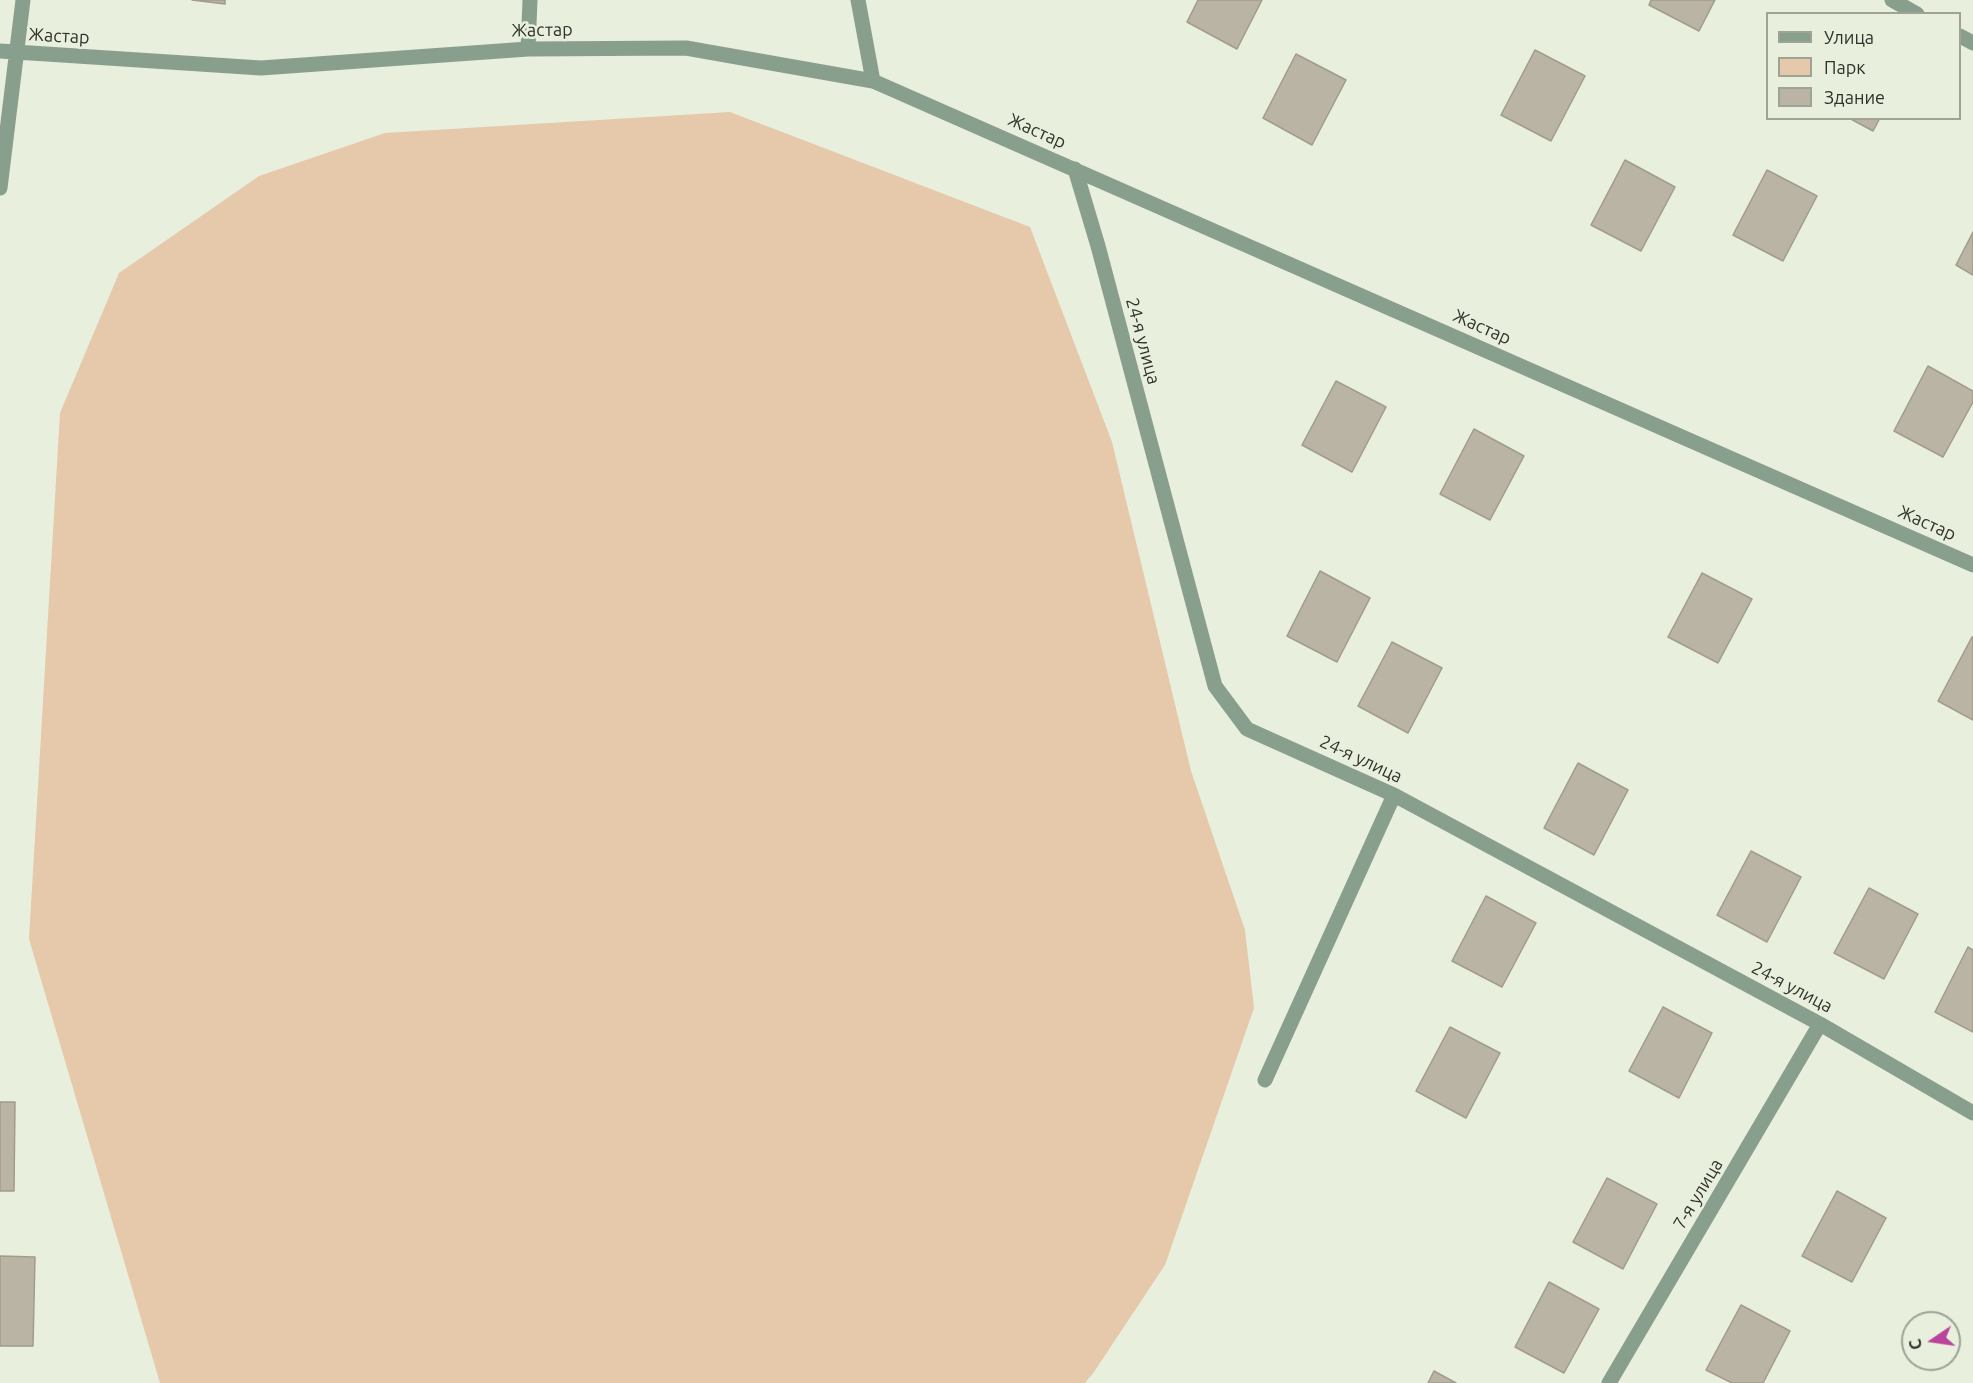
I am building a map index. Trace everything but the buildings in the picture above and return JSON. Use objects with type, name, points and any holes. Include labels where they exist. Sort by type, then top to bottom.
[{"type":"street","points":[[0,188],[23,0]]},
{"type":"street","points":[[528,49],[530,0]]},
{"type":"street","points":[[858,0],[873,81]]},
{"type":"street","points":[[1892,0],[1913,12]]},
{"type":"street","name":"Жастар","points":[[0,51],[261,68],[528,49],[686,48],[873,81],[1971,560]]},
{"type":"street","name":"24-я улица","points":[[1075,169],[1098,246],[1215,686],[1247,729],[1394,795],[1820,1024],[1973,1113]]},
{"type":"street","points":[[1265,1080],[1394,795]]},
{"type":"street","name":"7-я улица","points":[[1609,1383],[1820,1024]]},
{"type":"green space","points":[[730,112],[1030,227],[1112,442],[1191,771],[1245,930],[1254,1008],[1165,1265],[1085,1383],[160,1383],[29,939],[60,413],[119,273],[259,176],[385,133]]}]
